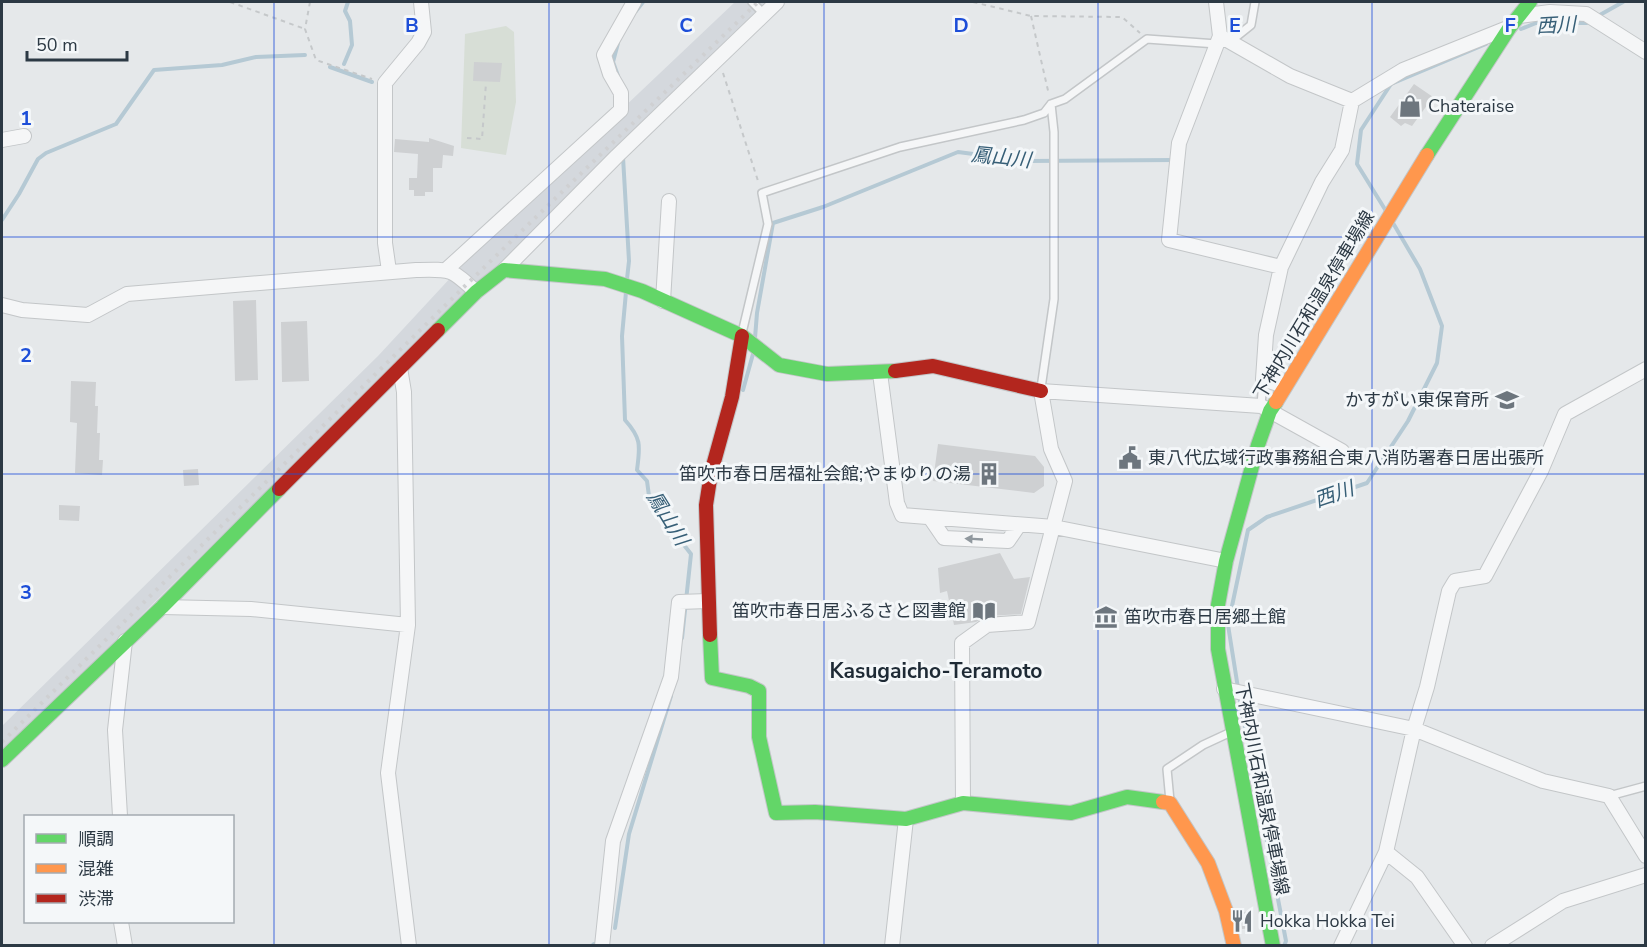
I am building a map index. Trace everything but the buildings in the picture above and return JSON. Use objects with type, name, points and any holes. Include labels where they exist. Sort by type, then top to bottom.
[{"type":"street","points":[[389,271],[385,243],[385,83],[418,43],[424,32],[421,2]]},
{"type":"street","points":[[451,271],[621,110],[621,93],[610,74],[604,55],[634,2]]},
{"type":"street","points":[[2,760],[162,607],[476,291],[504,270],[777,2]]},
{"type":"street","points":[[1216,2],[1223,40],[1179,143],[1169,240],[1281,267]]},
{"type":"street","name":"下神内川石和温泉停車場線","points":[[1273,945],[1218,649],[1218,605],[1226,561],[1258,445],[1265,408],[1284,386],[1447,122],[1510,27],[1530,2]]},
{"type":"street","points":[[1520,16],[1550,12],[1586,14],[1646,52]]},
{"type":"street","points":[[1284,386],[1263,379],[1266,335],[1281,267],[1322,182],[1342,150],[1352,101],[1403,70],[1510,27]]},
{"type":"street","points":[[1223,40],[1290,76],[1352,101]]},
{"type":"street","points":[[2,140],[24,136]]},
{"type":"street","points":[[663,301],[669,201]]},
{"type":"street","points":[[504,270],[605,279],[642,291],[742,336],[779,365],[827,374],[880,373],[933,366],[1041,391],[1265,408],[1342,451]]},
{"type":"street","points":[[2,305],[22,310],[88,315],[127,294],[389,271],[451,271],[476,291]]},
{"type":"street","points":[[742,336],[732,397],[711,473],[706,505],[709,567],[703,602],[712,678],[750,686],[759,691],[759,737],[776,813],[815,812],[906,819],[963,802],[1071,813],[1127,797],[1170,803],[1208,863],[1227,911],[1234,945]]},
{"type":"street","points":[[400,368],[404,392],[408,625],[388,773],[409,945]]},
{"type":"street","points":[[1341,945],[1386,852],[1449,591],[1455,581],[1485,576],[1541,471],[1565,414],[1646,369]]},
{"type":"street","points":[[880,373],[897,503],[902,515],[1053,527],[1226,561]]},
{"type":"street","points":[[963,802],[962,643],[987,626],[1028,622],[1065,482],[1051,450],[1041,391]]},
{"type":"street","points":[[602,945],[613,841],[671,677],[679,602],[703,602]]},
{"type":"street","points":[[162,607],[250,609],[408,625]]},
{"type":"street","points":[[120,815],[115,730],[125,640]]},
{"type":"street","points":[[1227,689],[1414,729],[1543,781],[1609,796],[1646,856]]},
{"type":"street","points":[[892,945],[906,819]]},
{"type":"street","points":[[1386,852],[1417,877],[1465,945]]},
{"type":"street","points":[[1492,945],[1563,901],[1646,875]]},
{"type":"street","points":[[121,923],[125,945]]},
{"type":"lane","points":[[752,2],[764,14]]},
{"type":"lane","points":[[742,336],[768,224],[762,193],[900,147],[1024,120],[1044,113],[1051,104],[1065,99],[1147,39],[1223,40],[1251,25],[1255,2]]},
{"type":"lane","points":[[1041,391],[1054,299],[1054,132],[1051,104]]},
{"type":"lane","points":[[1263,379],[1265,408]]},
{"type":"lane","points":[[1170,803],[1167,769],[1203,745],[1233,731]]},
{"type":"lane","points":[[1609,796],[1646,786]]},
{"type":"path","points":[[230,2],[304,29]]},
{"type":"path","points":[[310,2],[304,29],[316,60],[385,83]]},
{"type":"path","points":[[973,2],[1031,16],[1122,17],[1147,39]]},
{"type":"path","points":[[1031,16],[1051,104]]},
{"type":"path","points":[[718,59],[762,193]]},
{"type":"path","points":[[467,138],[482,139],[486,83]]},
{"type":"shaded area","points":[[735,2],[777,2],[617,156],[466,294],[2,753],[2,726],[378,356],[454,274]]},
{"type":"shaded area","points":[[506,26],[514,32],[516,102],[506,155],[461,148],[465,34]]},
{"type":"waterway","points":[[344,64],[352,45],[350,21],[345,11],[348,2]]},
{"type":"waterway","name":"鳳山川","points":[[636,11],[643,2]]},
{"type":"waterway","name":"西川","points":[[1598,16],[1623,2]]},
{"type":"waterway","name":"西川","points":[[1521,29],[1536,23],[1587,23],[1591,20]]},
{"type":"waterway","name":"鳳山川","points":[[618,43],[613,62],[618,76]]},
{"type":"waterway","name":"西川","points":[[1386,211],[1357,164],[1361,130],[1391,84],[1486,44]]},
{"type":"waterway","points":[[2,220],[38,159],[46,153],[116,124],[154,70],[222,65],[256,57],[305,55]]},
{"type":"waterway","points":[[330,67],[372,82]]},
{"type":"waterway","name":"鳳山川","points":[[755,338],[757,313],[773,223],[823,207],[958,152],[1027,161],[1175,160]]},
{"type":"waterway","name":"鳳山川","points":[[623,157],[629,261],[627,279]]},
{"type":"waterway","name":"西川","points":[[1238,688],[1228,625],[1248,530],[1267,517],[1367,483],[1408,421],[1437,363],[1442,326],[1420,269],[1393,223]]},
{"type":"waterway","name":"鳳山川","points":[[626,292],[622,336],[625,420],[637,438],[639,455],[637,470],[647,481],[649,496],[664,509],[673,531],[691,554],[682,638]]},
{"type":"waterway","name":"鳳山川","points":[[743,390],[753,354]]},
{"type":"waterway","name":"西川","points":[[1239,695],[1286,941],[1284,946]]},
{"type":"waterway","name":"鳳山川","points":[[615,928],[629,834],[671,696]]},
{"type":"railway","points":[[2,742],[468,283],[758,2]]},
{"type":"traffic: fast","points":[[1427,155],[1510,27],[1530,2]]},
{"type":"traffic: fast","points":[[438,330],[476,292],[504,270],[605,279],[642,291],[742,336],[779,365],[827,374],[895,371]]},
{"type":"traffic: fast","points":[[1273,946],[1218,649],[1218,605],[1226,561],[1258,445],[1270,411],[1276,402]]},
{"type":"traffic: fast","points":[[2,760],[162,607],[279,489]]},
{"type":"traffic: fast","points":[[710,635],[712,678],[749,686],[759,691],[759,737],[776,813],[815,812],[906,819],[963,803],[1071,813],[1127,797],[1163,802]]},
{"type":"traffic: slow","points":[[1276,402],[1427,155]]},
{"type":"traffic: slow","points":[[1163,802],[1170,803],[1208,863],[1226,911],[1234,946]]},
{"type":"traffic: jam","points":[[279,489],[438,330]]},
{"type":"traffic: jam","points":[[710,635],[706,505],[711,473],[732,397],[742,336]]},
{"type":"traffic: jam","points":[[895,371],[933,366],[1041,391]]},
{"type":"place","name":"Chateraise","points":[[1410,106]]},
{"type":"place","name":"かすがい東保育所","points":[[1507,400]]},
{"type":"place","name":"東八代広域行政事務組合東八消防署春日居出張所","points":[[1130,458]]},
{"type":"place","name":"笛吹市春日居福祉会館;やまゆりの湯","points":[[989,474]]},
{"type":"place","name":"笛吹市春日居ふるさと図書館","points":[[984,611]]},
{"type":"place","name":"笛吹市春日居郷土館","points":[[1106,617]]},
{"type":"place","name":"Hokka Hokka Tei","points":[[1242,921]]},
{"type":"district","name":"Kasugaicho-Teramoto","points":[[936,671]]}]
